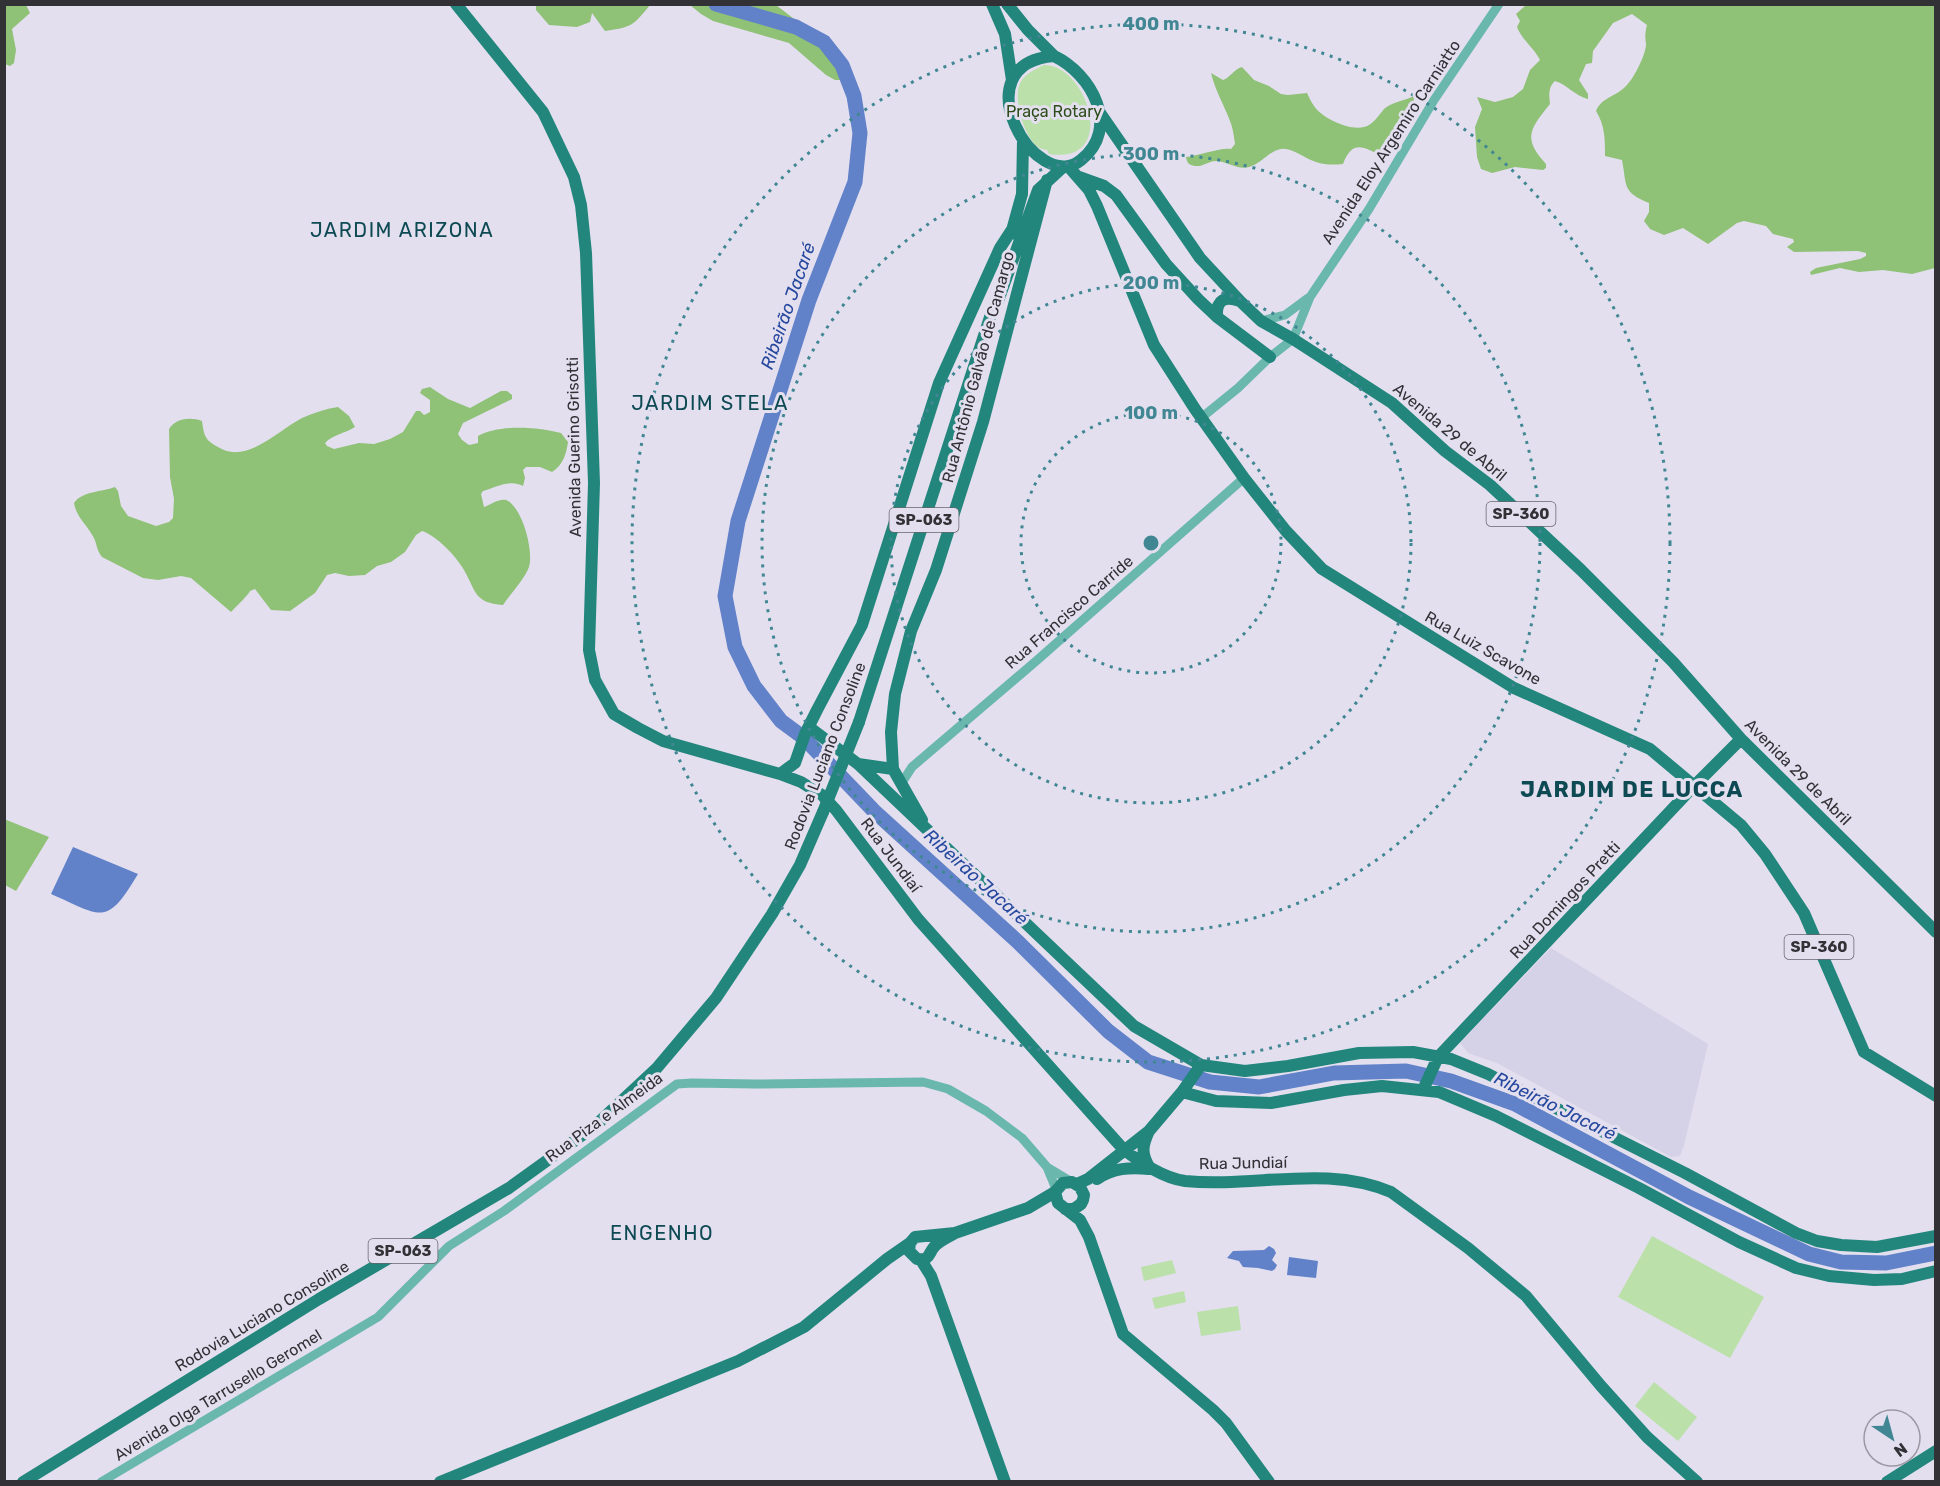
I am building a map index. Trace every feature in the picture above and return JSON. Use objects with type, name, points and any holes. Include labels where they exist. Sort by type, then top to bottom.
[{"type":"main road","name":"Avenida Guerino Grisotti","points":[[456,4],[543,112],[574,177],[581,205],[586,253],[594,483],[589,650],[595,680],[614,714],[638,728],[663,741],[801,782],[822,795],[830,811]]},
{"type":"main road","name":"SP-063","points":[[992,4],[1005,34],[1012,80],[1009,98],[1011,118],[1031,151],[1041,158],[1066,166],[1077,163],[1092,150],[1099,132],[1100,113]]},
{"type":"main road","points":[[1007,4],[1028,30],[1054,56],[1068,63],[1080,74],[1098,105],[1100,113]]},
{"type":"main road","points":[[1012,80],[1029,62],[1039,57],[1054,56]]},
{"type":"main road","name":"Avenida 29 de Abril","points":[[1100,113],[1200,258],[1240,301],[1261,321],[1392,403],[1445,451],[1490,485],[1581,570],[1673,662],[1741,740],[1935,932]]},
{"type":"main road","name":"Rodovia Luciano Consoline","points":[[990,317],[993,298],[1022,194],[1023,140]]},
{"type":"main road","name":"Rodovia Luciano Consoline","points":[[23,1482],[309,1305],[509,1188],[595,1126],[656,1069],[722,990],[772,914],[830,811],[990,317],[998,301],[1038,190],[1066,166]]},
{"type":"main road","name":"Rua Luiz Scavone","points":[[1066,166],[1089,190],[1097,206],[1154,345],[1244,478],[1286,531],[1322,569],[1514,688],[1650,749],[1741,825],[1765,854],[1804,914],[1864,1052],[1935,1096]]},
{"type":"main road","points":[[1078,176],[1104,186],[1116,195],[1182,283],[1217,317],[1270,357]]},
{"type":"main road","name":"Rua Antônio Galvão de Camargo","points":[[930,832],[893,769],[891,732],[895,694],[911,631],[936,570],[983,422],[1047,180]]},
{"type":"main road","points":[[780,774],[795,763],[807,731],[862,625],[939,383],[1000,248],[1013,228]]},
{"type":"main road","points":[[1217,317],[1217,308],[1222,300],[1229,298],[1240,301]]},
{"type":"main road","name":"Rua Antônio Galvão de Camargo","points":[[807,731],[858,764],[1134,1026],[1199,1068]]},
{"type":"main road","name":"Rua Domingos Pretti","points":[[1424,1088],[1437,1059],[1694,786],[1741,740]]},
{"type":"main road","points":[[795,763],[801,782]]},
{"type":"main road","points":[[858,764],[893,769]]},
{"type":"main road","name":"Rua Jundiaí","points":[[830,811],[918,919],[1124,1150],[1150,1169],[1184,1181],[1319,1178],[1351,1180],[1391,1192],[1468,1248],[1526,1296],[1647,1437],[1697,1482]]},
{"type":"main road","points":[[1028,1208],[1074,1209],[1079,1190],[1088,1179],[1149,1131],[1199,1068],[1245,1071],[1359,1053],[1413,1052],[1437,1059],[1452,1059],[1488,1074],[1685,1173],[1796,1233],[1817,1241],[1841,1245],[1877,1246],[1935,1236]]},
{"type":"main road","points":[[1184,1089],[1216,1101],[1271,1103],[1382,1086],[1424,1088],[1496,1116],[1639,1188],[1739,1242],[1796,1268],[1837,1277],[1874,1280],[1902,1279],[1935,1271]]},
{"type":"main road","points":[[1149,1131],[1143,1152],[1150,1169]]},
{"type":"main road","points":[[1079,1190],[1108,1173],[1133,1167],[1150,1169]]},
{"type":"main road","points":[[887,1259],[925,1251],[955,1233],[1028,1208],[1063,1183],[1079,1190]]},
{"type":"main road","points":[[1056,1190],[1063,1208],[1080,1220],[1089,1237]]},
{"type":"main road","points":[[1079,1190],[1089,1237],[1123,1334],[1226,1423],[1269,1482]]},
{"type":"main road","points":[[440,1482],[738,1360],[804,1327],[915,1237],[925,1251],[931,1276],[1005,1482]]},
{"type":"main road","points":[[910,1243],[909,1251],[925,1251]]},
{"type":"main road","points":[[1887,1482],[1935,1451]]},
{"type":"street","name":"Avenida Eloy Argemiro Carniatto","points":[[1310,297],[1369,209],[1434,100],[1499,4]]},
{"type":"street","points":[[1261,321],[1285,315],[1310,297]]},
{"type":"street","points":[[1202,418],[1293,339],[1310,297]]},
{"type":"street","name":"Rua Francisco Carride","points":[[901,784],[912,766],[1035,662],[1244,478]]},
{"type":"street","points":[[893,769],[912,766]]},
{"type":"street","name":"Rua Piza e Almeida","points":[[351,1334],[378,1317],[449,1246],[504,1211],[677,1084],[923,1082],[948,1089],[986,1111],[1022,1138],[1047,1167]]},
{"type":"street","points":[[1047,1167],[1079,1190]]},
{"type":"street","points":[[1047,1167],[1056,1190]]},
{"type":"street","name":"Avenida Olga Tarrusello Geromel","points":[[101,1482],[351,1334]]},
{"type":"shaded area","points":[[1551,948],[1708,1044],[1680,1156],[1671,1157],[1497,1063],[1468,1053],[1460,1043]]},
{"type":"green space","points":[[5,4],[26,5],[30,13],[12,29],[16,50],[14,63],[10,66],[5,64]]},
{"type":"green space","points":[[536,4],[650,5],[631,24],[605,31],[592,13],[590,22],[577,27],[549,25],[536,10]]},
{"type":"green space","points":[[1527,4],[1935,5],[1935,268],[1912,274],[1883,270],[1859,272],[1840,268],[1811,275],[1810,272],[1816,268],[1860,259],[1866,256],[1866,253],[1858,251],[1794,252],[1787,247],[1794,242],[1793,239],[1773,234],[1766,226],[1744,221],[1737,223],[1708,244],[1683,228],[1664,235],[1650,229],[1644,221],[1649,212],[1649,203],[1634,195],[1627,187],[1622,160],[1605,156],[1604,132],[1596,111],[1605,100],[1628,84],[1644,54],[1647,25],[1632,14],[1613,23],[1593,51],[1592,63],[1586,64],[1579,80],[1588,94],[1588,99],[1555,81],[1551,86],[1550,104],[1534,127],[1531,140],[1538,155],[1546,164],[1546,168],[1543,170],[1515,167],[1492,173],[1481,169],[1477,157],[1475,127],[1482,109],[1477,97],[1495,102],[1513,97],[1523,89],[1530,70],[1540,60],[1517,27],[1520,21],[1516,14]]},
{"type":"green space","points":[[690,5],[776,5],[828,45],[840,66],[841,80],[835,80],[826,75],[789,43],[713,21]]},
{"type":"green space","name":"Praça Rotary","points":[[1044,65],[1059,69],[1073,80],[1083,96],[1089,113],[1090,130],[1084,145],[1071,153],[1049,154],[1047,150],[1039,148],[1028,135],[1021,118],[1018,101],[1019,86],[1026,75]]},
{"type":"green space","points":[[1242,67],[1254,80],[1281,94],[1307,93],[1314,106],[1323,115],[1351,127],[1367,126],[1376,120],[1384,109],[1394,103],[1414,96],[1414,101],[1407,113],[1406,128],[1384,157],[1360,147],[1351,151],[1343,164],[1329,164],[1319,163],[1290,150],[1281,149],[1249,167],[1217,161],[1193,166],[1186,157],[1231,149],[1235,144],[1231,124],[1211,73],[1223,80]]},
{"type":"green space","points":[[430,387],[448,399],[470,408],[501,391],[507,391],[512,395],[512,399],[463,423],[458,434],[469,445],[478,443],[478,436],[487,432],[508,428],[541,429],[561,433],[568,442],[563,459],[552,472],[540,467],[526,467],[523,470],[525,478],[523,486],[513,483],[503,484],[483,491],[481,494],[484,507],[503,500],[512,504],[522,520],[528,540],[529,567],[521,582],[503,605],[481,599],[461,565],[451,553],[434,537],[422,531],[416,535],[405,552],[391,562],[377,566],[365,575],[349,576],[335,573],[327,575],[315,593],[290,611],[271,610],[255,589],[250,591],[231,612],[191,578],[181,576],[158,580],[143,578],[102,557],[94,538],[75,508],[74,503],[82,496],[115,487],[121,506],[128,516],[156,526],[169,522],[173,518],[174,499],[170,477],[169,429],[180,421],[193,419],[202,421],[205,434],[210,442],[229,451],[239,452],[261,444],[302,418],[338,407],[349,416],[355,427],[328,440],[325,443],[327,446],[334,449],[359,443],[374,444],[403,432],[416,411],[424,415],[430,412],[430,400],[420,393],[422,389]]},
{"type":"green space","points":[[4,819],[49,837],[16,891],[5,885]]},
{"type":"green space","points":[[1652,1236],[1764,1297],[1730,1358],[1618,1297]]},
{"type":"green space","points":[[1172,1260],[1176,1273],[1144,1281],[1141,1267]]},
{"type":"green space","points":[[1184,1291],[1186,1302],[1155,1309],[1152,1298]]},
{"type":"green space","points":[[1238,1306],[1241,1330],[1201,1336],[1197,1312]]},
{"type":"green space","points":[[1654,1382],[1697,1417],[1678,1441],[1635,1406]]},
{"type":"water","points":[[73,847],[138,874],[118,903],[110,910],[93,912],[51,894]]},
{"type":"water","points":[[1269,1246],[1276,1253],[1272,1260],[1277,1265],[1272,1271],[1243,1267],[1239,1261],[1227,1258],[1233,1251],[1264,1250]]},
{"type":"water","points":[[1289,1257],[1318,1261],[1316,1278],[1287,1275]]},
{"type":"waterway","name":"Ribeirão Jacaré","points":[[716,4],[796,27],[824,42],[842,65],[854,96],[860,133],[855,182],[809,300],[738,521],[725,596],[735,647],[754,686],[781,721],[804,738],[874,811],[1018,942],[1108,1031],[1148,1062],[1210,1082],[1259,1087],[1334,1073],[1406,1071],[1451,1081],[1515,1104],[1689,1197],[1809,1254],[1841,1262],[1886,1263],[1936,1253]]},
{"type":"district","name":"JARDIM ARIZONA","points":[[402,230]]},
{"type":"district","name":"JARDIM STELA","points":[[710,403]]},
{"type":"district","name":"JARDIM DE LUCCA","points":[[1632,789]]},
{"type":"district","name":"ENGENHO","points":[[662,1233]]}]
